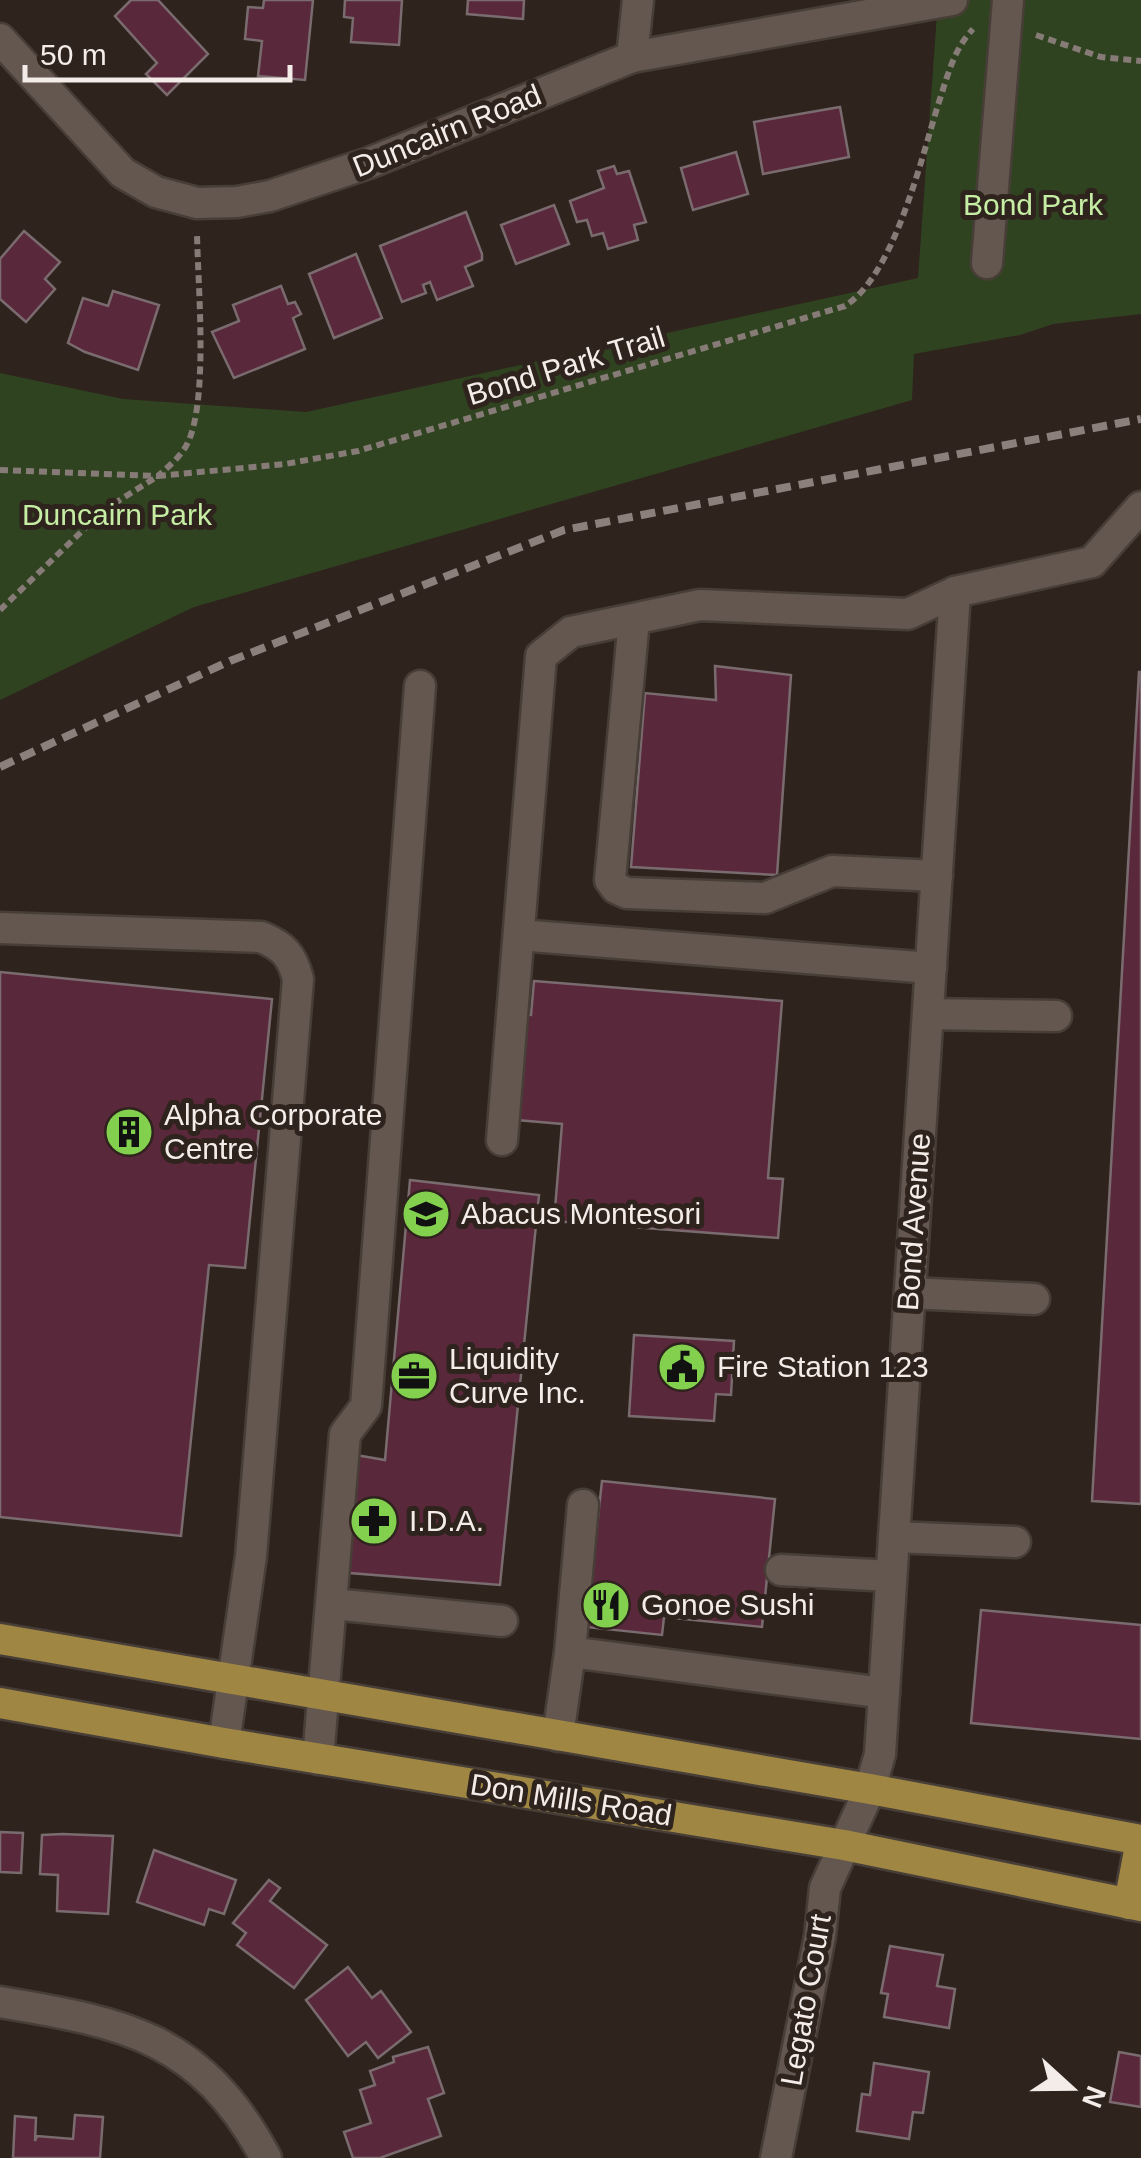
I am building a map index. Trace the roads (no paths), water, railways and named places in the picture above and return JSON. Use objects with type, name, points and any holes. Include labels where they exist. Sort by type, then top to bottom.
[{"type":"main road","name":"Don Mills Road","points":[[0,1639],[870,1789],[1141,1840]]},
{"type":"main road","name":"Don Mills Road","points":[[0,1703],[844,1845],[1135,1905]]},
{"type":"main road","points":[[1135,1905],[1141,1840]]},
{"type":"street","points":[[632,57],[638,0]]},
{"type":"street","name":"Duncairn Road","points":[[0,39],[123,173],[156,192],[197,203],[237,202],[270,196],[339,173],[632,57],[952,0]]},
{"type":"street","points":[[986,263],[997,16]]},
{"type":"street","points":[[502,1140],[542,656],[572,632],[700,604],[908,614],[956,592],[1092,562],[1141,508]]},
{"type":"street","name":"Bond Avenue","points":[[844,1845],[870,1789],[880,1754],[956,592]]},
{"type":"street","points":[[634,619],[610,880],[616,888],[628,894],[765,898],[832,871],[937,876]]},
{"type":"street","points":[[318,1759],[345,1434],[366,1406],[420,686]]},
{"type":"street","points":[[0,928],[261,937],[279,944],[293,959],[298,979],[251,1556],[224,1743]]},
{"type":"street","points":[[518,936],[931,968]]},
{"type":"street","points":[[928,1014],[1056,1016]]},
{"type":"street","points":[[910,1293],[1034,1299]]},
{"type":"street","points":[[558,1736],[570,1652],[582,1505]]},
{"type":"street","points":[[894,1536],[1015,1542]]},
{"type":"street","points":[[781,1570],[891,1576]]},
{"type":"street","points":[[333,1604],[502,1621]]},
{"type":"street","points":[[570,1652],[884,1693]]},
{"type":"street","name":"Legato Court","points":[[776,2158],[820,1936],[825,1888],[844,1845]]},
{"type":"street","points":[[0,2002],[122,2026],[161,2042],[221,2089],[266,2158]]},
{"type":"railway","points":[[0,767],[230,661],[564,530],[1141,419]]},
{"type":"place","name":"Alpha Corporate Centre","points":[[129,1132]]},
{"type":"place","name":"Abacus Montesori","points":[[426,1214]]},
{"type":"place","name":"Fire Station 123","points":[[682,1367]]},
{"type":"place","name":"Liquidity Curve Inc.","points":[[414,1376]]},
{"type":"place","name":"I.D.A.","points":[[374,1521]]},
{"type":"place","name":"Gonoe Sushi","points":[[606,1605]]},
{"type":"park label","name":"Bond Park","points":[[1033,205]]},
{"type":"park label","name":"Duncairn Park","points":[[117,515]]}]
